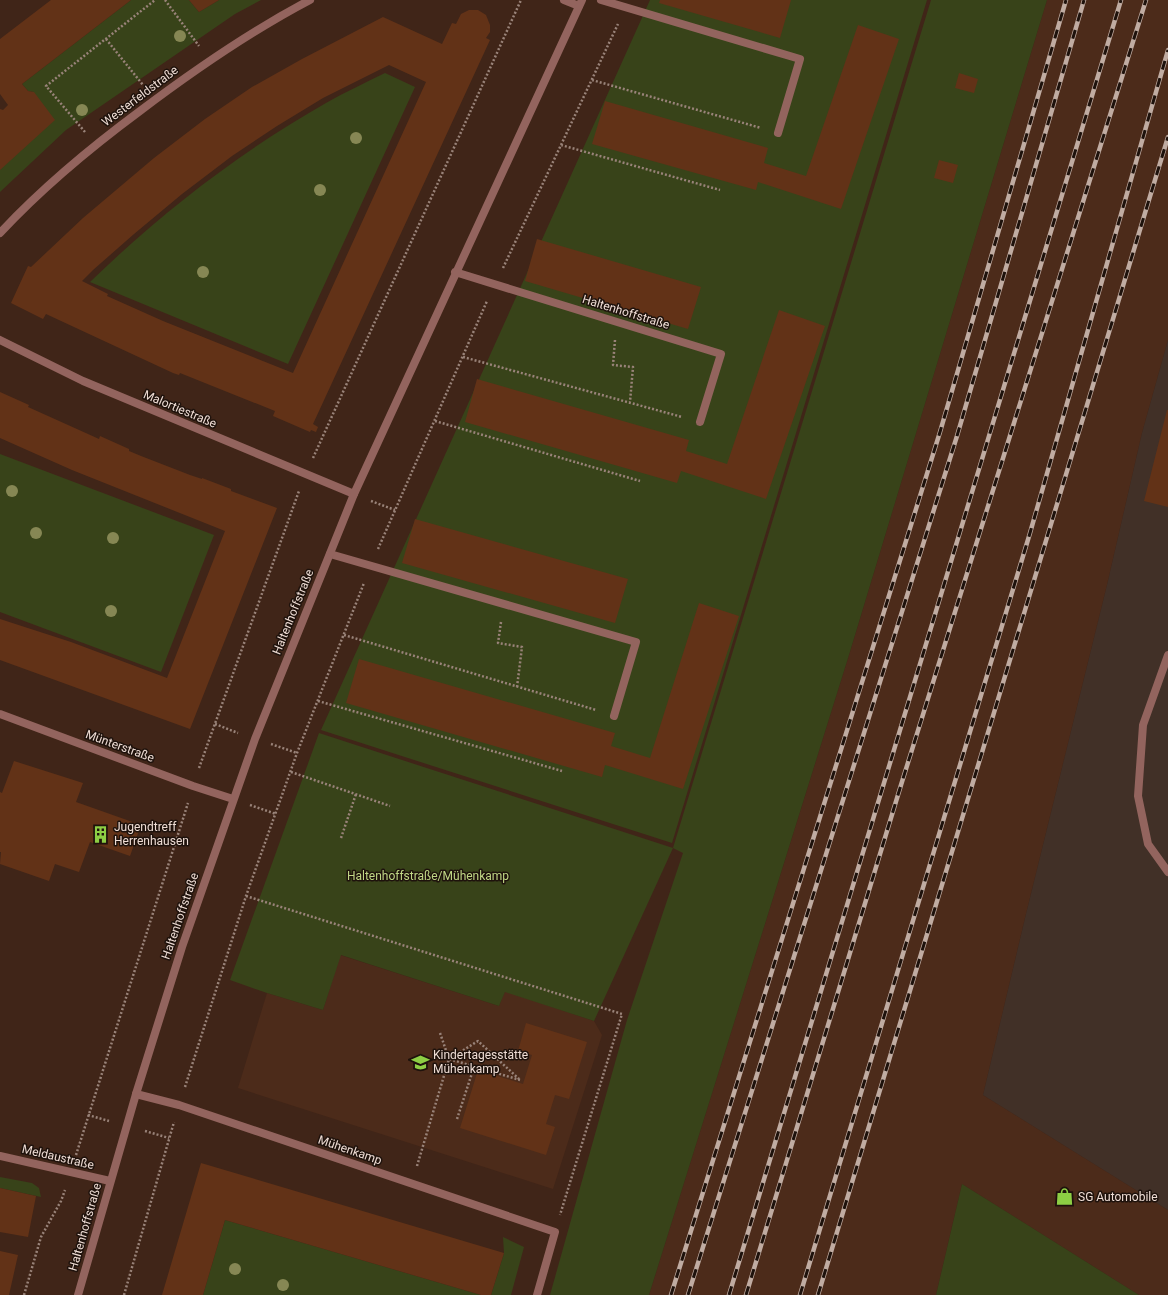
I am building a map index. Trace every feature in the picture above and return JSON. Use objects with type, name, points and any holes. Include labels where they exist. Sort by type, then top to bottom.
[{"type":"street","name":"Westerfeldstraße","points":[[0,233],[14,218],[82,155],[184,78],[286,12],[310,0]]},
{"type":"street","points":[[564,0],[580,3]]},
{"type":"street","points":[[601,0],[800,59],[778,133]]},
{"type":"street","name":"Haltenhoffstraße","points":[[78,1295],[136,1094],[182,947],[255,739],[354,494],[580,3]]},
{"type":"street","name":"Haltenhoffstraße","points":[[455,272],[722,354],[700,422]]},
{"type":"street","name":"Malortiestraße","points":[[0,340],[83,381],[354,494]]},
{"type":"street","points":[[330,554],[636,642],[614,716]]},
{"type":"street","points":[[1168,654],[1143,725],[1138,796],[1148,844],[1168,872]]},
{"type":"street","name":"Münterstraße","points":[[0,714],[193,786],[233,799]]},
{"type":"street","name":"Mühenkamp","points":[[136,1094],[179,1106],[555,1232]]},
{"type":"street","name":"Meldaustraße","points":[[0,1156],[110,1181]]},
{"type":"street","points":[[537,1295],[555,1232]]},
{"type":"path","points":[[95,145],[46,86],[155,0]]},
{"type":"path","points":[[165,0],[210,61]]},
{"type":"path","points":[[24,1295],[40,1237],[61,1201],[193,786],[306,473],[521,0]]},
{"type":"path","points":[[124,1295],[179,1106],[246,896],[318,701],[395,510],[495,285],[626,8]]},
{"type":"path","points":[[106,38],[155,100]]},
{"type":"path","points":[[592,80],[778,133]]},
{"type":"path","points":[[561,145],[720,190]]},
{"type":"path","points":[[617,322],[613,365],[633,366],[630,402]]},
{"type":"path","points":[[463,357],[700,422]]},
{"type":"path","points":[[435,421],[640,481]]},
{"type":"path","points":[[354,494],[395,510]]},
{"type":"path","points":[[503,604],[498,643],[522,647],[517,686]]},
{"type":"path","points":[[344,635],[614,716]]},
{"type":"path","points":[[318,701],[562,771]]},
{"type":"path","points":[[291,772],[390,806]]},
{"type":"path","points":[[341,838],[356,794]]},
{"type":"path","points":[[233,799],[276,814]]},
{"type":"path","points":[[246,896],[622,1014],[555,1232]]},
{"type":"path","points":[[411,1184],[450,1059],[440,1033]]},
{"type":"path","points":[[478,1041],[520,1080],[474,1066],[450,1059],[478,1041]]},
{"type":"path","points":[[457,1119],[474,1066]]},
{"type":"shaded area","points":[[1047,0],[1168,0],[1168,340],[1142,433],[1107,585],[983,1095],[1168,1210],[1168,1295],[1139,1295],[962,1184],[936,1295],[649,1295],[849,655]]},
{"type":"shaded area","points":[[1168,340],[1168,1210],[983,1095],[1107,585],[1142,433]]},
{"type":"shaded area","name":"Kindertagesstätte Mühenkamp","points":[[340,955],[499,1006],[505,991],[594,1021],[602,1035],[553,1189],[238,1088],[267,993],[323,1010]]},
{"type":"green space","points":[[131,0],[189,0],[199,12],[219,0],[261,0],[235,14],[66,130],[0,192],[0,170],[34,92],[28,91],[22,84]]},
{"type":"green space","points":[[650,0],[927,0],[672,843],[321,730]]},
{"type":"green space","points":[[931,0],[1047,0],[849,655],[649,1295],[550,1295],[627,1020],[683,853],[673,848]]},
{"type":"green space","points":[[385,73],[415,87],[288,364],[90,282],[173,208],[232,163],[294,122],[326,103]]},
{"type":"green space","points":[[0,454],[214,535],[161,672],[0,612]]},
{"type":"green space","name":"Haltenhoffstraße/Mühenkamp","points":[[319,733],[673,848],[594,1021],[505,992],[499,1006],[341,955],[323,1010],[230,980]]},
{"type":"green space","points":[[0,1177],[32,1183],[39,1188],[41,1197],[0,1188]]},
{"type":"green space","points":[[962,1184],[1139,1295],[936,1295]]},
{"type":"green space","points":[[225,1220],[481,1295],[203,1295]]},
{"type":"green space","points":[[503,1237],[524,1247],[511,1295],[491,1295],[504,1253]]},
{"type":"building","points":[[51,0],[131,0],[22,84],[28,91],[34,92],[55,120],[0,170],[0,109],[3,110],[8,105],[0,94],[0,39]]},
{"type":"building","points":[[189,0],[219,0],[199,12]]},
{"type":"building","points":[[660,0],[791,0],[780,38],[659,3]]},
{"type":"building","points":[[469,10],[478,10],[486,15],[490,25],[490,32],[486,38],[490,40],[313,424],[318,427],[316,432],[311,430],[310,432],[273,416],[275,411],[180,373],[179,375],[173,373],[46,314],[43,319],[11,303],[28,266],[31,267],[83,218],[154,158],[205,119],[252,87],[383,17],[442,44],[452,23],[456,24],[461,14]],"holes":[[[389,65],[426,82],[293,373],[163,321],[107,296],[108,294],[82,281],[134,234],[182,194],[232,156],[323,98]]]},
{"type":"building","points":[[858,25],[899,39],[841,209],[758,182],[756,190],[592,144],[605,101],[768,148],[764,163],[806,176]]},
{"type":"building","points":[[959,73],[978,79],[974,93],[955,88]]},
{"type":"building","points":[[939,160],[958,165],[953,183],[934,178]]},
{"type":"building","points":[[537,239],[701,287],[688,329],[525,281]]},
{"type":"building","points":[[779,310],[825,326],[766,499],[681,471],[677,483],[465,422],[477,379],[689,440],[686,451],[727,464]]},
{"type":"building","points":[[0,392],[29,405],[28,407],[99,439],[100,436],[141,456],[231,489],[231,491],[277,508],[190,729],[0,660],[0,619],[71,642],[167,678],[225,531],[72,470],[0,438]]},
{"type":"building","points":[[1168,410],[1168,507],[1144,501]]},
{"type":"building","points":[[415,519],[628,579],[615,623],[402,563]]},
{"type":"building","points":[[699,603],[739,616],[683,789],[605,765],[602,777],[346,703],[359,659],[615,733],[611,746],[650,758]]},
{"type":"building","points":[[14,761],[83,783],[76,802],[141,825],[130,856],[90,842],[79,872],[55,864],[49,881],[0,864],[0,792],[2,793]]},
{"type":"building","points":[[526,1023],[587,1042],[569,1099],[555,1095],[546,1124],[555,1127],[546,1155],[460,1128],[478,1070],[523,1084],[532,1055],[518,1051]]},
{"type":"building","points":[[201,1163],[504,1253],[491,1295],[481,1295],[225,1220],[203,1295],[162,1295]]},
{"type":"building","points":[[0,1188],[36,1196],[28,1237],[0,1232]]},
{"type":"building","points":[[0,1251],[18,1255],[9,1295],[0,1295]]},
{"type":"railway","points":[[671,1295],[940,432],[1066,0]]},
{"type":"railway","points":[[688,1295],[957,436],[1084,0]]},
{"type":"railway","points":[[729,1295],[1121,0]]},
{"type":"railway","points":[[746,1295],[901,785],[1146,0]]},
{"type":"railway","points":[[800,1295],[1030,533],[1168,50]]},
{"type":"railway","points":[[818,1295],[1168,137]]},
{"type":"place","name":"Jugendtreff Herrenhausen","points":[[101,834]]},
{"type":"place","name":"Kindertagesstätte Mühenkamp","points":[[420,1062]]},
{"type":"place","name":"SG Automobile","points":[[1065,1197]]}]
